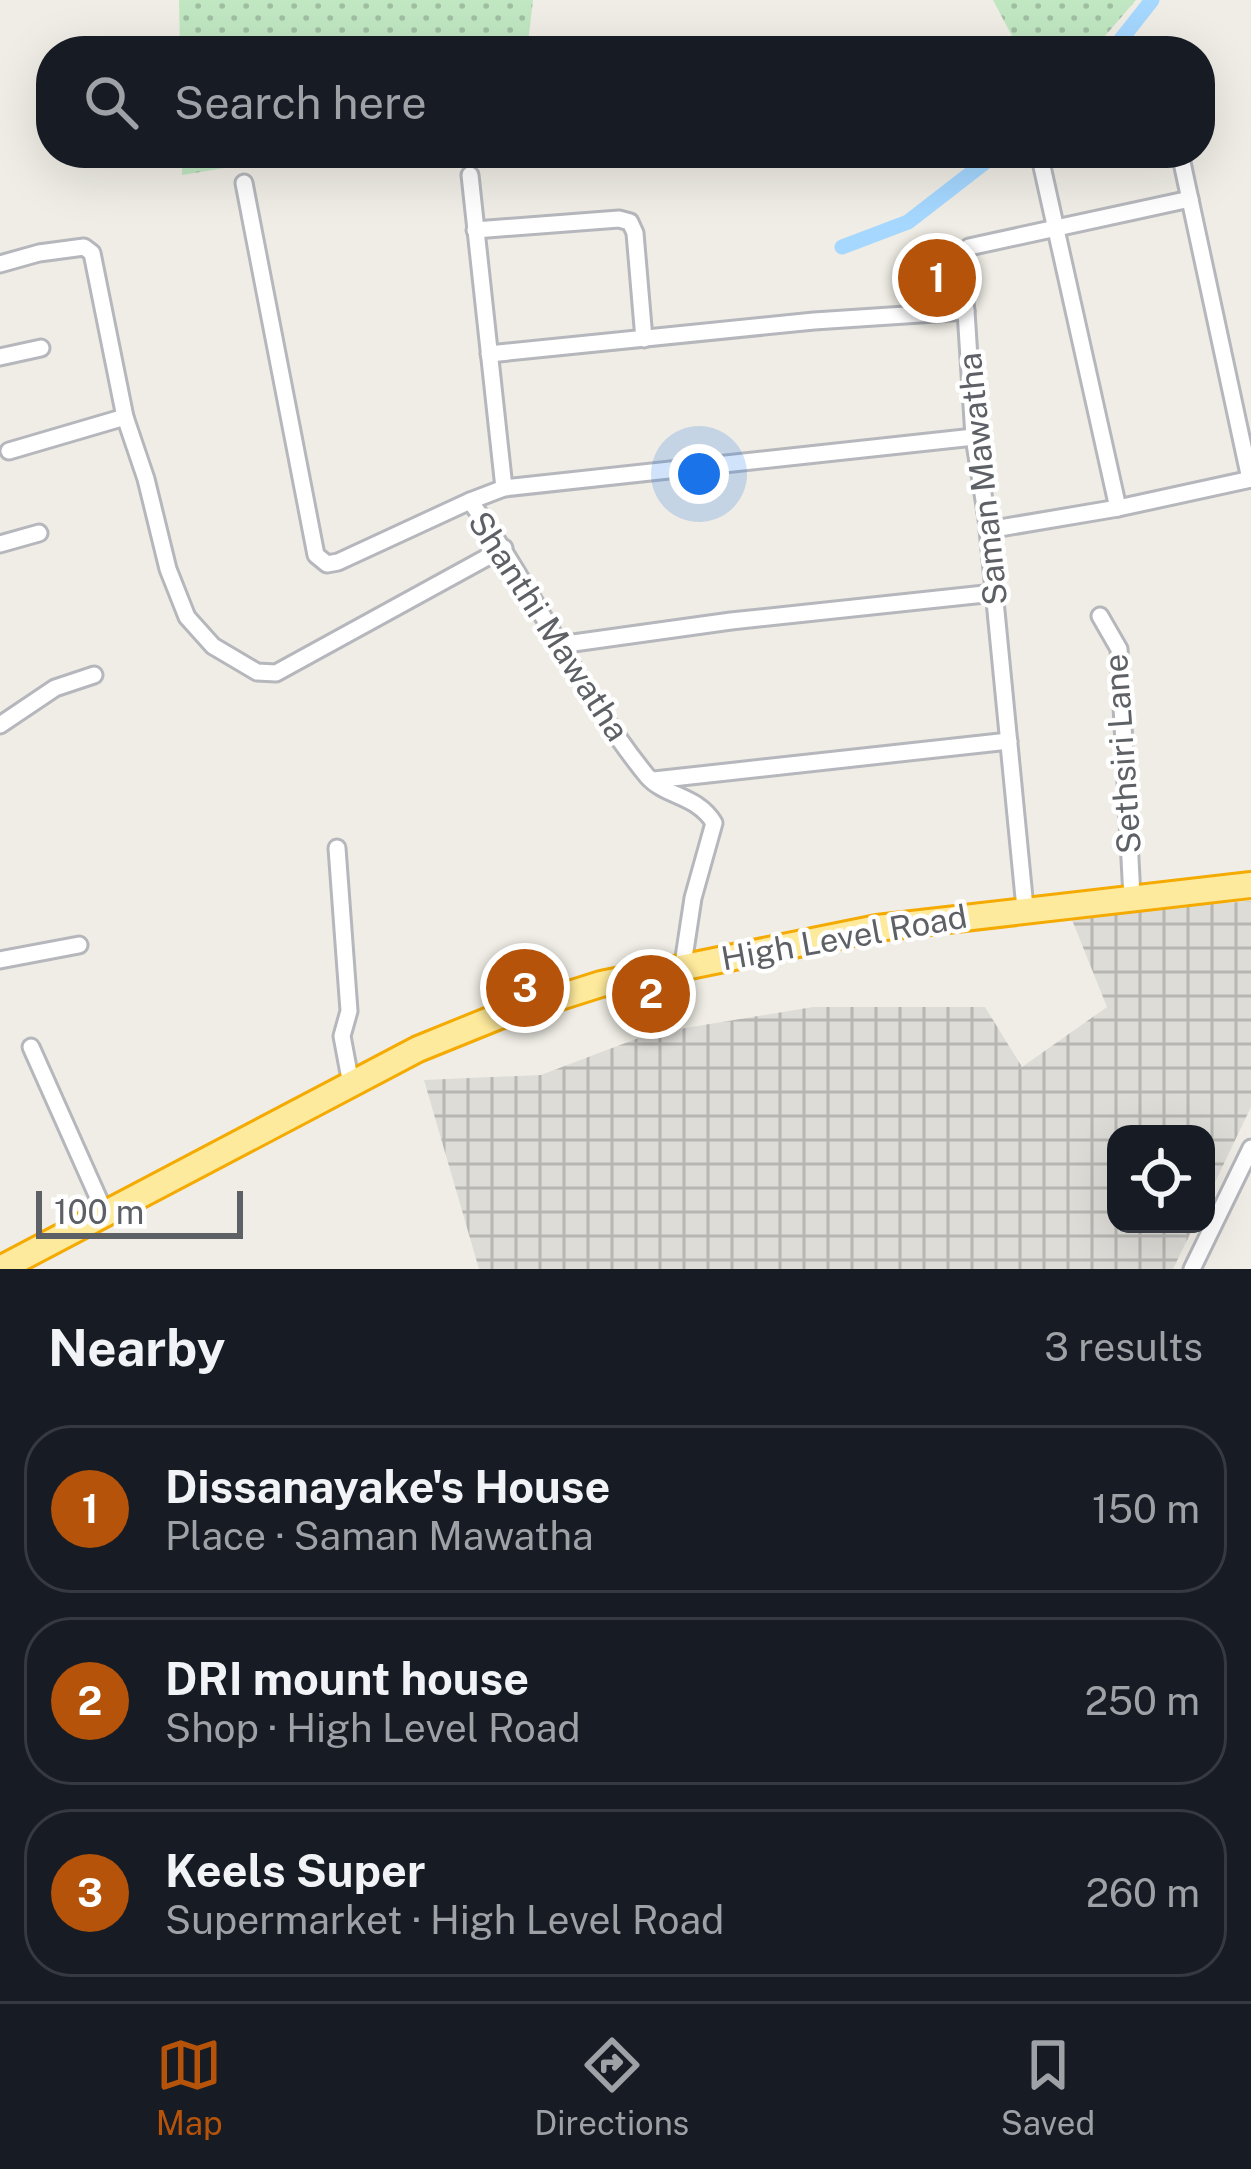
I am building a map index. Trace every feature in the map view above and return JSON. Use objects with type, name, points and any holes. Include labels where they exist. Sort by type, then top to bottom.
[{"type":"highway","name":"High Level Road","points":[[0,1269],[418,1049],[497,1017],[601,984],[877,928],[1251,885]]},
{"type":"street","points":[[1042,168],[1118,508]]},
{"type":"street","points":[[988,530],[1250,479],[1183,168]]},
{"type":"street","points":[[470,175],[504,488]]},
{"type":"street","name":"Shanthi Mawatha","points":[[244,183],[316,555],[327,564],[338,562],[470,501],[651,781],[693,800],[714,823],[693,898],[683,964]]},
{"type":"street","points":[[966,311],[960,257],[969,247],[1190,199]]},
{"type":"street","points":[[475,230],[630,222],[635,233],[644,339]]},
{"type":"street","points":[[0,264],[89,249],[125,417],[168,569],[188,617],[212,646],[257,672],[276,674],[504,548]]},
{"type":"street","name":"Saman Mawatha","points":[[489,354],[814,321],[966,311],[974,436],[988,530],[1025,908]]},
{"type":"street","points":[[0,357],[41,347]]},
{"type":"street","points":[[9,451],[125,417]]},
{"type":"street","points":[[470,501],[504,488],[974,436]]},
{"type":"street","points":[[0,544],[40,533]]},
{"type":"street","points":[[559,645],[994,593]]},
{"type":"street","name":"Sethsiri Lane","points":[[1100,616],[1120,649],[1132,897]]},
{"type":"street","points":[[0,725],[55,688],[94,675]]},
{"type":"street","points":[[651,781],[1009,741]]},
{"type":"street","points":[[337,848],[349,1011],[342,1036],[351,1084]]},
{"type":"street","points":[[0,960],[79,945]]},
{"type":"street","points":[[31,1047],[106,1213]]},
{"type":"street","points":[[1192,1269],[1251,1148]]},
{"type":"shaded area","points":[[1251,901],[1251,1107],[1215,1182],[1215,1125],[1107,1125],[1107,1233],[1191,1233],[1173,1269],[479,1269],[424,1080],[541,1075],[649,1034],[813,1007],[985,1007],[1022,1067],[1107,1007],[1070,915]]},
{"type":"green space","points":[[179,0],[533,0],[529,36],[180,36]]},
{"type":"green space","points":[[993,0],[1136,0],[1105,36],[1012,36]]},
{"type":"green space","points":[[182,168],[224,168],[182,175]]},
{"type":"waterway","points":[[1124,36],[1152,0]]},
{"type":"waterway","points":[[842,247],[908,222],[978,168]]},
{"type":"place","name":"Dissanayake's House","points":[[937,278]]},
{"type":"place","name":"Keels Super","points":[[525,988]]},
{"type":"place","name":"DRI mount house","points":[[651,994]]}]
